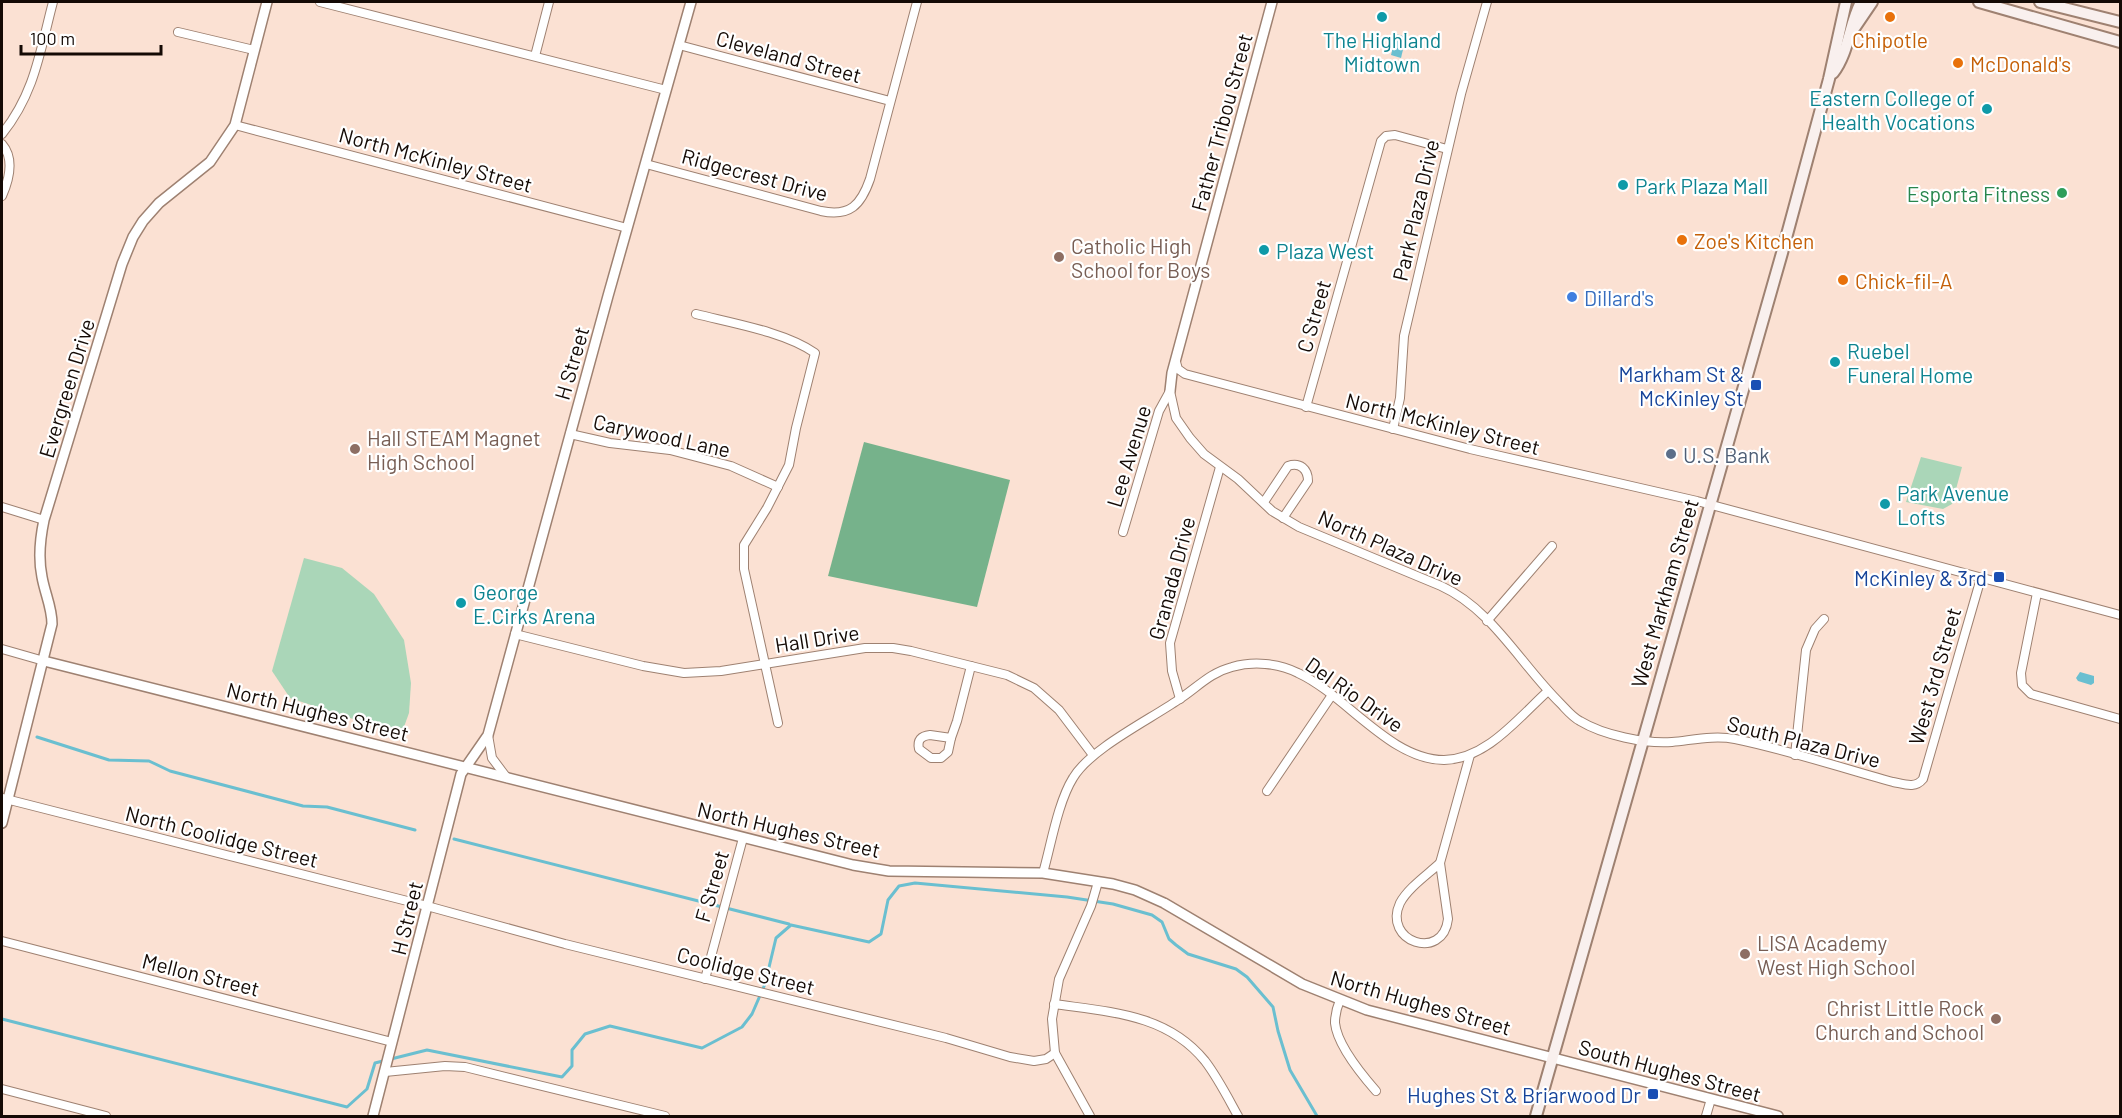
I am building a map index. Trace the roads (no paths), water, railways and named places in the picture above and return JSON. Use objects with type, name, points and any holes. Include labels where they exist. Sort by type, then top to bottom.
[{"type":"main road","name":"West Markham Street","points":[[1536,1116],[1782,253],[1829,79],[1846,2]]},
{"type":"main road","name":"West Markham Street","points":[[1829,79],[1841,63],[1861,2]]},
{"type":"main road","points":[[1848,37],[1872,2]]},
{"type":"main road","points":[[1979,2],[2121,42]]},
{"type":"main road","points":[[2040,2],[2121,22]]},
{"type":"street","points":[[2,134],[32,84],[52,2]]},
{"type":"street","name":"Evergreen Drive","points":[[2,823],[4,799],[44,661],[52,624],[52,611],[42,577],[39,552],[44,520],[122,267],[133,237],[143,221],[159,203],[210,162],[235,125],[267,2]]},
{"type":"street","points":[[320,2],[666,90]]},
{"type":"street","points":[[535,56],[549,2]]},
{"type":"street","name":"H Street","points":[[373,1116],[459,782],[488,735],[691,2]]},
{"type":"street","name":"Ridgecrest Drive","points":[[646,164],[821,211],[844,212],[858,204],[867,190],[917,2]]},
{"type":"street","name":"Father Tribou Street","points":[[1170,391],[1172,373],[1272,2]]},
{"type":"street","name":"Park Plaza Drive","points":[[1393,429],[1400,398],[1404,336],[1447,149],[1486,2]]},
{"type":"street","points":[[178,32],[254,50]]},
{"type":"street","name":"Cleveland Street","points":[[679,45],[890,101]]},
{"type":"street","name":"North McKinley Street","points":[[235,125],[627,228]]},
{"type":"street","name":"C Street","points":[[1306,407],[1381,141],[1390,135],[1447,149]]},
{"type":"street","points":[[2,144],[8,154],[9,165],[8,179],[2,196]]},
{"type":"street","points":[[696,314],[780,336],[815,353],[789,465],[747,539],[743,551],[744,569],[778,723]]},
{"type":"street","name":"North McKinley Street","points":[[1176,362],[1178,369],[1185,374],[1306,407],[1527,463],[1709,504],[2121,615]]},
{"type":"street","name":"North Plaza Drive","points":[[1170,391],[1172,408],[1182,429],[1204,454],[1283,518],[1319,536],[1452,590],[1474,606],[1548,691],[1578,721],[1629,738],[1643,740]]},
{"type":"street","name":"Lee Avenue","points":[[1123,532],[1159,411],[1170,391]]},
{"type":"street","name":"Carywood Lane","points":[[570,434],[610,443],[670,450],[731,466],[778,487]]},
{"type":"street","points":[[1264,502],[1288,466],[1298,465],[1306,471],[1308,481],[1283,518]]},
{"type":"street","name":"Granada Drive","points":[[1180,699],[1172,671],[1170,643],[1220,467]]},
{"type":"street","points":[[2,507],[44,520]]},
{"type":"street","points":[[1487,621],[1552,546]]},
{"type":"street","name":"West 3rd Street","points":[[1920,783],[1981,578]]},
{"type":"street","points":[[2037,593],[2020,673],[2022,685],[2031,694],[2121,719]]},
{"type":"street","points":[[1795,755],[1806,650],[1815,629],[1824,619]]},
{"type":"street","name":"Hall Drive","points":[[515,634],[643,666],[684,673],[710,673],[865,648],[879,647],[911,651],[1007,675],[1041,693],[1059,710],[1093,755]]},
{"type":"street","name":"North Hughes Street","points":[[2,649],[876,870],[1043,873],[1135,890],[1164,903],[1302,984],[1340,1000],[1367,1010],[1552,1058]]},
{"type":"street","name":"Del Rio Drive","points":[[1043,873],[1068,787],[1079,769],[1093,755],[1180,699],[1207,677],[1226,669],[1246,664],[1266,664],[1287,668],[1332,696],[1407,752],[1438,759],[1470,755],[1495,740],[1548,691]]},
{"type":"street","points":[[951,738],[971,666]]},
{"type":"street","points":[[1267,791],[1332,696]]},
{"type":"street","points":[[488,735],[492,758],[507,778]]},
{"type":"street","name":"South Plaza Drive","points":[[1643,740],[1668,742],[1722,737],[1893,782],[1913,785],[1920,783]]},
{"type":"street","points":[[1440,863],[1405,896],[1398,909],[1397,916],[1401,930],[1410,940],[1426,943],[1438,939],[1448,926],[1449,919],[1440,863],[1470,755]]},
{"type":"street","name":"North Coolidge Street","points":[[4,799],[427,906]]},
{"type":"street","name":"F Street","points":[[705,979],[743,838]]},
{"type":"street","points":[[1090,1116],[1055,1053],[1052,1028],[1059,979],[1091,906],[1098,882]]},
{"type":"street","name":"Coolidge Street","points":[[427,906],[565,944],[902,1027],[1026,1061],[1046,1059],[1055,1053]]},
{"type":"street","name":"Mellon Street","points":[[2,941],[391,1045]]},
{"type":"street","points":[[1340,1000],[1336,1012],[1336,1030],[1360,1071],[1376,1091]]},
{"type":"street","points":[[1054,1004],[1137,1017],[1170,1031],[1183,1040],[1206,1063],[1238,1116]]},
{"type":"street","name":"South Hughes Street","points":[[1552,1058],[1778,1116]]},
{"type":"street","points":[[386,1069],[465,1067],[665,1116]]},
{"type":"street","points":[[2,1089],[106,1116]]},
{"type":"street","points":[[1706,1116],[1711,1099]]},
{"type":"water","points":[[1396,34],[1406,37],[1401,58],[1391,55]]},
{"type":"water","points":[[2080,672],[2094,676],[2094,683],[2091,685],[2078,681],[2076,678]]},
{"type":"waterway","points":[[37,737],[109,760],[149,761],[170,771],[303,806],[327,807],[415,830]]},
{"type":"waterway","points":[[454,839],[789,924]]},
{"type":"waterway","points":[[2,1019],[347,1107],[367,1089],[375,1063],[427,1050],[562,1077],[572,1066],[572,1050],[585,1034],[610,1026],[702,1048],[742,1027],[752,1014],[765,984],[776,938],[791,925],[869,942],[881,934],[888,900],[899,886],[915,883],[1067,897],[1113,904],[1152,915],[1162,922],[1169,939],[1176,945],[1188,954],[1236,969],[1247,977],[1273,1007],[1290,1070],[1317,1116]]},
{"type":"place","name":"The Highland Midtown","points":[[1382,17]]},
{"type":"place","name":"Chipotle","points":[[1890,17]]},
{"type":"place","name":"McDonald's","points":[[1958,63]]},
{"type":"place","name":"Eastern College of Health Vocations","points":[[1987,109]]},
{"type":"place","name":"Park Plaza Mall","points":[[1623,185]]},
{"type":"place","name":"Esporta Fitness","points":[[2062,193]]},
{"type":"place","name":"Zoe's Kitchen","points":[[1682,240]]},
{"type":"place","name":"Plaza West","points":[[1264,250]]},
{"type":"place","name":"Catholic High School for Boys","points":[[1059,257]]},
{"type":"place","name":"Chick-fil-A","points":[[1843,280]]},
{"type":"place","name":"Dillard's","points":[[1572,297]]},
{"type":"place","name":"Ruebel Funeral Home","points":[[1835,362]]},
{"type":"place","name":"Markham St & McKinley St","points":[[1756,385]]},
{"type":"place","name":"Hall STEAM Magnet High School","points":[[355,449]]},
{"type":"place","name":"U.S. Bank","points":[[1671,454]]},
{"type":"place","name":"Park Avenue Lofts","points":[[1885,504]]},
{"type":"place","name":"McKinley & 3rd","points":[[1999,577]]},
{"type":"place","name":"George E.Cirks Arena","points":[[461,603]]},
{"type":"place","name":"LISA Academy West High School","points":[[1745,954]]},
{"type":"place","name":"Christ Little Rock Church and School","points":[[1996,1019]]},
{"type":"place","name":"Hughes St & Briarwood Dr","points":[[1653,1094]]}]
